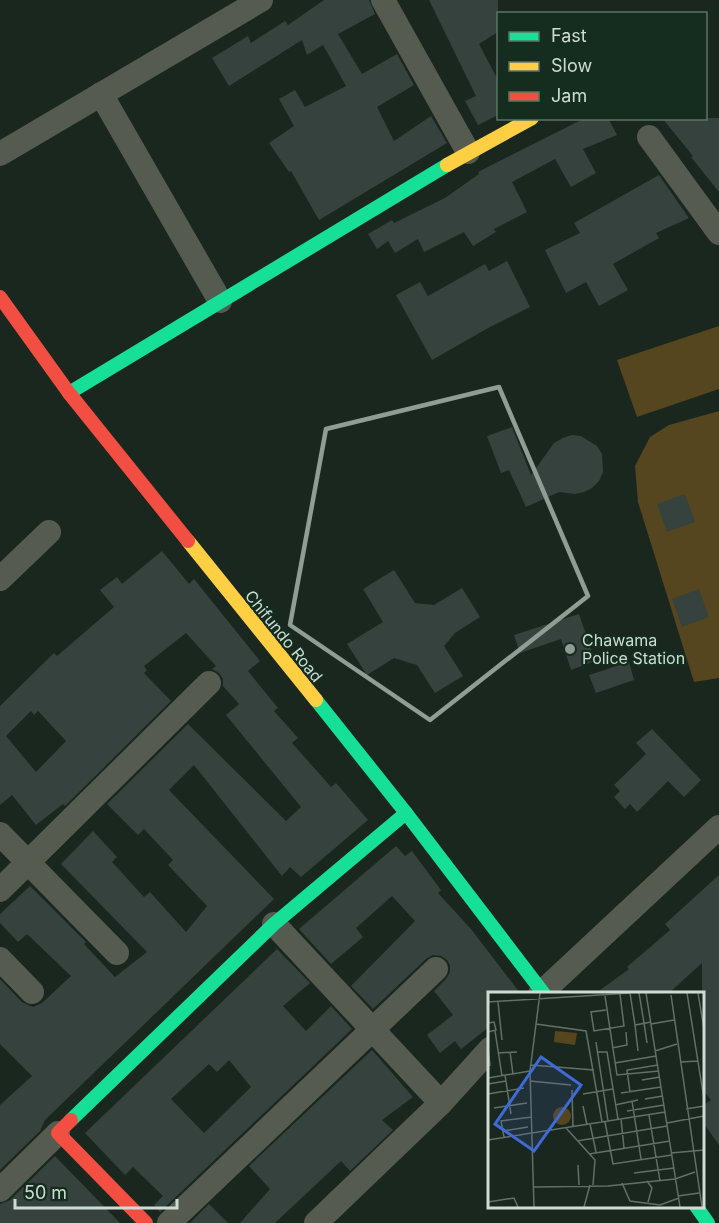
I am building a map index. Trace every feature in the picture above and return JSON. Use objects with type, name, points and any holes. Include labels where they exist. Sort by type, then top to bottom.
[{"type":"street","points":[[0,154],[261,0]]},
{"type":"street","points":[[383,0],[468,152]]},
{"type":"street","points":[[101,94],[220,301]]},
{"type":"street","points":[[69,393],[468,152],[528,120]]},
{"type":"street","points":[[649,137],[719,233]]},
{"type":"street","name":"Chifundo Road","points":[[0,297],[69,393],[406,813],[541,992]]},
{"type":"street","points":[[0,579],[49,532]]},
{"type":"street","points":[[0,890],[209,683]]},
{"type":"street","points":[[0,1190],[274,924],[406,813]]},
{"type":"street","points":[[543,992],[719,827]]},
{"type":"street","points":[[0,834],[117,953]]},
{"type":"street","points":[[274,924],[441,1103]]},
{"type":"street","points":[[0,959],[32,992]]},
{"type":"street","points":[[169,1223],[436,969]]},
{"type":"street","points":[[316,1223],[441,1103],[488,1050]]},
{"type":"street","points":[[58,1133],[146,1223]]},
{"type":"street","points":[[697,1208],[708,1223]]},
{"type":"highlighted area","points":[[499,387],[588,596],[430,720],[290,625],[326,429]]},
{"type":"shaded area","points":[[719,326],[719,389],[637,417],[617,360]]},
{"type":"shaded area","points":[[719,411],[719,678],[694,682],[638,502],[635,466],[650,437],[669,425]]},
{"type":"building","points":[[324,0],[369,0],[375,14],[338,34],[362,74],[397,54],[414,85],[377,107],[394,141],[431,116],[447,143],[319,220],[291,171],[289,172],[269,143],[294,126],[279,99],[295,90],[305,107],[346,86],[323,45],[307,55],[302,40],[229,86],[212,58],[248,36],[251,43],[285,21],[288,25]]},
{"type":"building","points":[[429,0],[498,0],[497,33],[479,44],[497,78],[497,116],[478,125],[465,101],[476,96]]},
{"type":"building","points":[[719,118],[719,192],[691,157],[693,156],[664,120]]},
{"type":"building","points":[[581,120],[609,120],[617,135],[583,149],[596,173],[571,187],[555,159],[512,182],[527,212],[494,229],[496,232],[473,246],[464,232],[424,252],[418,239],[395,253],[388,241],[377,249],[368,234],[392,220],[394,223],[445,198],[479,174],[478,172]]},
{"type":"building","points":[[659,175],[689,218],[656,233],[659,238],[613,264],[628,290],[599,306],[586,282],[566,293],[545,250],[580,233],[574,223]]},
{"type":"building","points":[[507,261],[530,307],[432,360],[396,295],[420,282],[428,296],[485,264],[489,271]]},
{"type":"building","points":[[512,427],[531,475],[554,443],[572,435],[581,436],[597,446],[602,454],[603,472],[599,481],[584,492],[575,494],[559,492],[526,507],[509,470],[501,473],[487,436]]},
{"type":"building","points":[[685,494],[695,522],[667,532],[657,504]]},
{"type":"building","points":[[162,551],[189,584],[194,579],[260,661],[248,671],[278,708],[274,711],[298,738],[292,743],[331,787],[336,783],[368,820],[301,877],[290,867],[282,876],[194,765],[169,790],[274,899],[45,1120],[40,1131],[0,1170],[0,1105],[32,1076],[0,1044],[0,979],[22,1002],[33,1007],[42,1003],[71,976],[27,934],[18,942],[0,923],[0,914],[30,886],[86,942],[84,944],[115,977],[147,952],[61,864],[93,831],[117,857],[112,862],[144,897],[150,892],[186,932],[207,906],[168,865],[173,860],[144,829],[138,835],[107,804],[188,724],[286,821],[301,807],[226,715],[239,704],[223,686],[223,679],[219,673],[212,669],[216,666],[186,633],[144,666],[147,670],[144,673],[171,701],[65,806],[63,804],[36,825],[12,795],[0,805],[0,706],[54,653],[57,656],[114,607],[100,590],[117,577],[122,584]],"holes":[[[31,711],[34,715],[38,711],[66,741],[36,772],[6,736]]]},
{"type":"building","points":[[394,570],[415,603],[434,605],[462,588],[480,617],[455,633],[444,646],[463,676],[435,693],[417,665],[394,658],[367,675],[347,644],[383,622],[363,589]]},
{"type":"building","points":[[699,589],[709,617],[682,627],[672,599]]},
{"type":"building","points":[[579,614],[595,661],[571,670],[561,639],[520,653],[514,635]]},
{"type":"building","points":[[629,662],[634,680],[596,693],[589,675]]},
{"type":"building","points":[[652,729],[701,780],[684,797],[668,781],[637,812],[630,804],[625,809],[614,797],[620,791],[614,785],[646,754],[636,743]]},
{"type":"building","points":[[396,846],[405,856],[412,851],[441,890],[438,893],[471,929],[519,992],[488,992],[488,1028],[461,1049],[455,1041],[440,1053],[427,1035],[453,1015],[434,991],[450,972],[447,960],[433,955],[426,959],[373,1009],[351,986],[415,921],[392,896],[356,928],[363,937],[331,964],[299,929]]},
{"type":"building","points":[[719,875],[719,1145],[704,1124],[704,1105],[711,1100],[704,1091],[702,963],[670,992],[597,992],[629,969],[627,967],[670,930],[665,924]]},
{"type":"building","points":[[277,949],[310,983],[283,1006],[306,1031],[331,1006],[352,1029],[160,1212],[154,1205],[163,1196],[133,1167],[125,1175],[85,1133]],"holes":[[[229,1060],[251,1087],[204,1133],[171,1099],[209,1064],[217,1072]]]},
{"type":"building","points":[[372,1050],[413,1097],[382,1120],[393,1130],[350,1171],[341,1161],[275,1223],[240,1223],[270,1189],[249,1166]]},
{"type":"building","points":[[55,1156],[120,1223],[0,1223],[0,1204],[10,1200]]},
{"type":"building","points":[[209,1204],[228,1223],[190,1223]]},
{"type":"traffic: fast","points":[[69,393],[447,165]]},
{"type":"traffic: fast","points":[[316,700],[406,813],[542,992]]},
{"type":"traffic: fast","points":[[71,1120],[274,924],[406,813]]},
{"type":"traffic: fast","points":[[697,1208],[708,1223]]},
{"type":"traffic: slow","points":[[447,165],[528,120]]},
{"type":"traffic: slow","points":[[188,541],[316,700]]},
{"type":"traffic: jam","points":[[0,297],[69,393],[188,541]]},
{"type":"traffic: jam","points":[[71,1120],[58,1133],[146,1223]]},
{"type":"place","name":"Chawama Police Station","points":[[570,649]]}]
